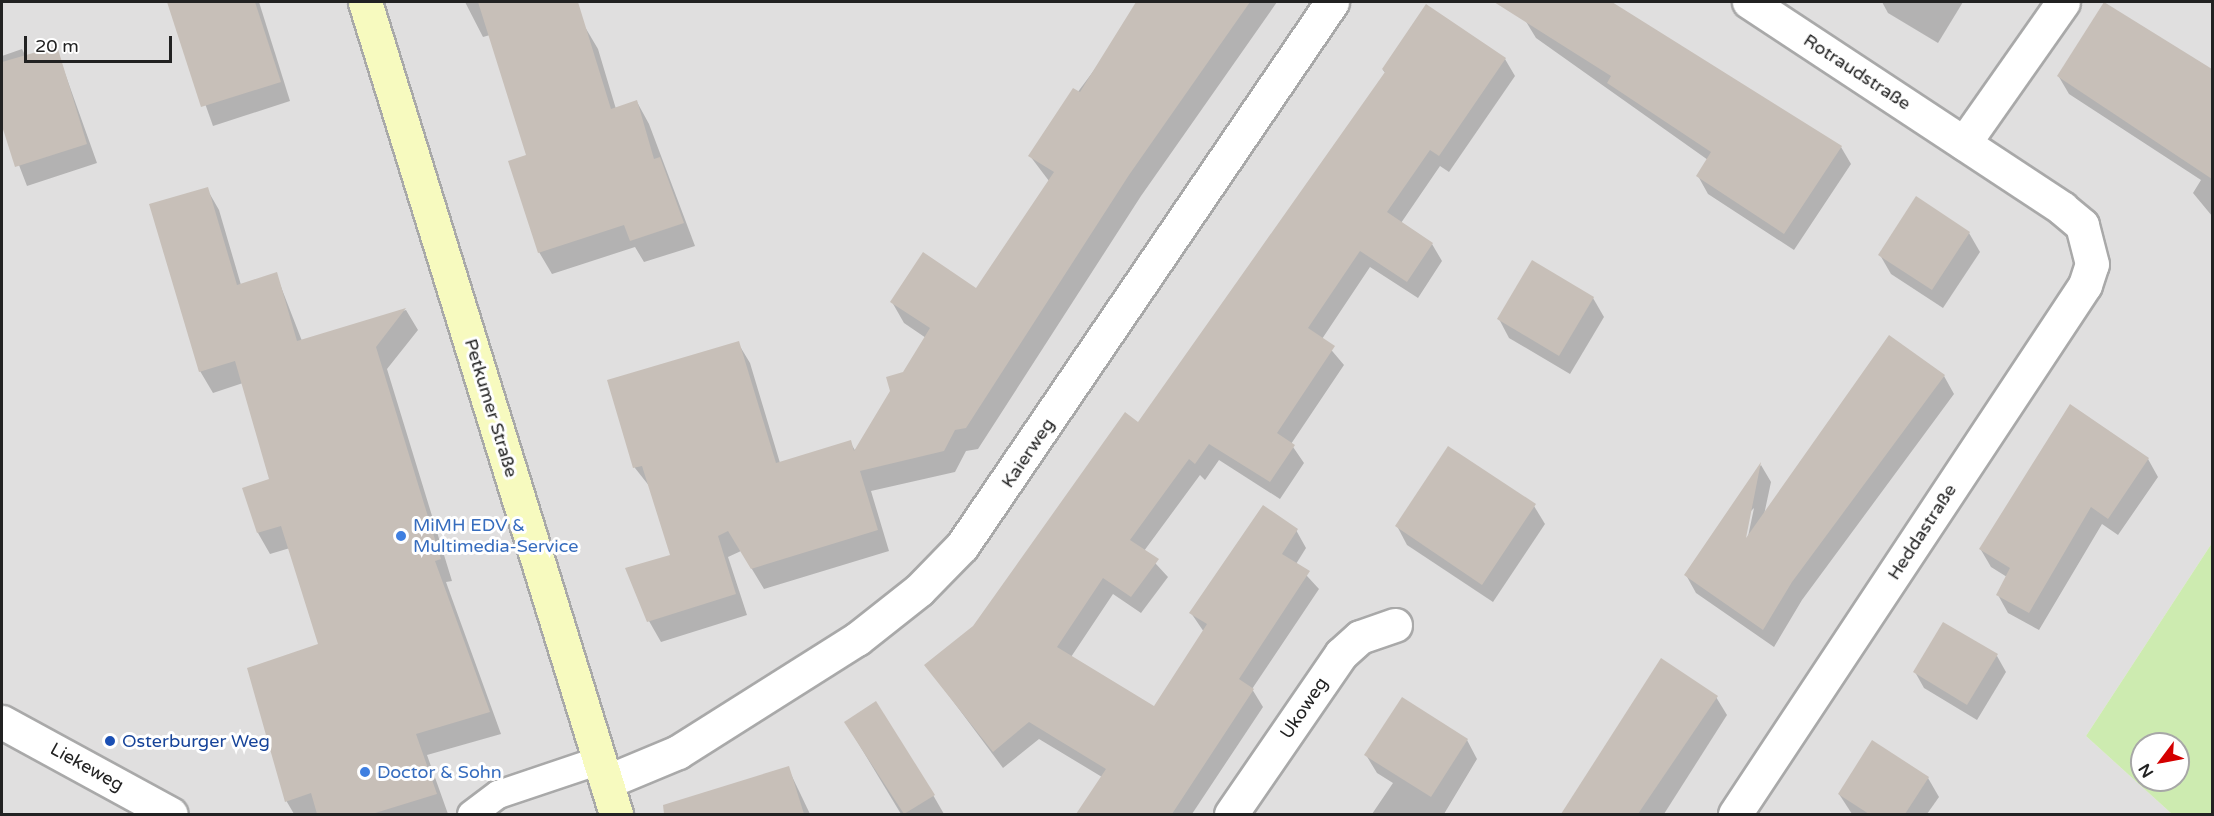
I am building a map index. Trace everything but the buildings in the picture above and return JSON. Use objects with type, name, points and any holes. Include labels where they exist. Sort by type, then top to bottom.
[{"type":"main road","name":"Petkumer Straße","points":[[365,2],[616,814]]},
{"type":"street","name":"Kaierweg","points":[[602,771],[678,752],[857,639],[919,590],[962,546],[1332,2]]},
{"type":"street","name":"Rotraudstraße","points":[[1749,2],[2062,208],[2082,225],[2091,244]]},
{"type":"street","points":[[1964,143],[2063,2]]},
{"type":"street","name":"Heddastraße","points":[[1735,814],[2085,285],[2091,244]]},
{"type":"street","name":"Ukoweg","points":[[1231,814],[1341,654],[1360,637],[1395,625]]},
{"type":"street","name":"Liekeweg","points":[[2,722],[171,814]]},
{"type":"lane","points":[[471,814],[498,794],[602,771]]},
{"type":"shaded area","points":[[2,2],[2212,2],[2212,543],[2086,736],[2130,776],[2130,792],[2148,792],[2172,814],[2,814]]},
{"type":"green space","points":[[2212,543],[2212,814],[2172,814],[2148,792],[2190,792],[2190,732],[2130,732],[2130,776],[2086,736]]},
{"type":"place","name":"MiMH EDV & Multimedia-Service","points":[[401,536]]},
{"type":"place","name":"Osterburger Weg","points":[[110,741]]},
{"type":"place","name":"Doctor & Sohn","points":[[365,772]]}]
